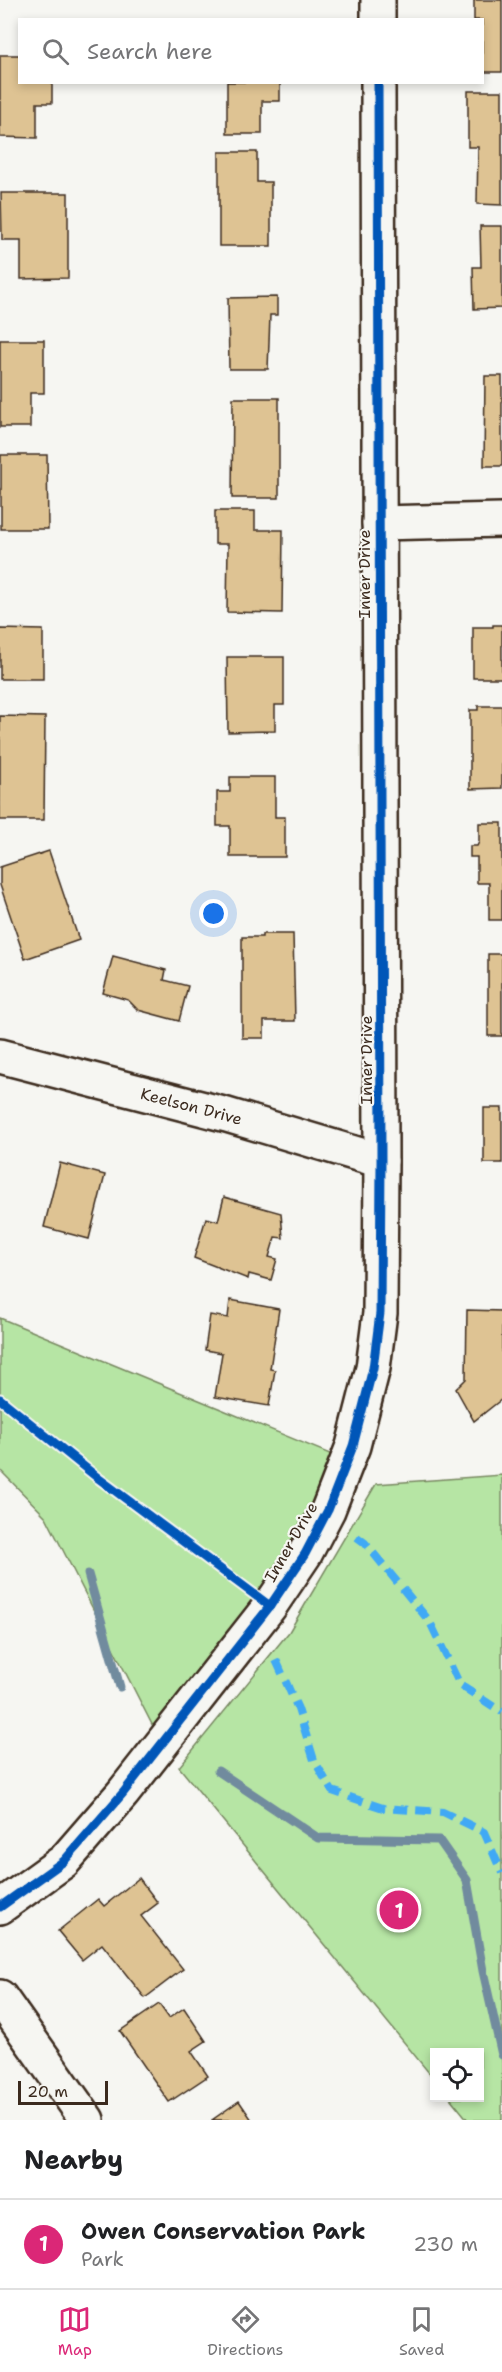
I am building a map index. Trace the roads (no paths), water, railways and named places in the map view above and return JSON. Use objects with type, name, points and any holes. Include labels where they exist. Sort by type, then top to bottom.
[{"type":"street","points":[[378,0],[378,18]]},
{"type":"street","name":"Inner Drive","points":[[0,1908],[64,1861],[123,1793],[270,1606],[305,1554],[324,1519],[353,1446],[373,1368],[380,1313],[381,1161],[378,84]]},
{"type":"street","points":[[379,523],[502,520]]},
{"type":"street","name":"Keelson Drive","points":[[0,1056],[227,1115],[381,1161]]},
{"type":"street","points":[[0,1997],[87,2120]]},
{"type":"waterway","points":[[88,1574],[120,1687]]},
{"type":"waterway","points":[[218,1771],[318,1838],[439,1840],[467,1880],[483,1971],[502,2055]]},
{"type":"place","name":"Owen Conservation Park","points":[[399,1910]]}]
